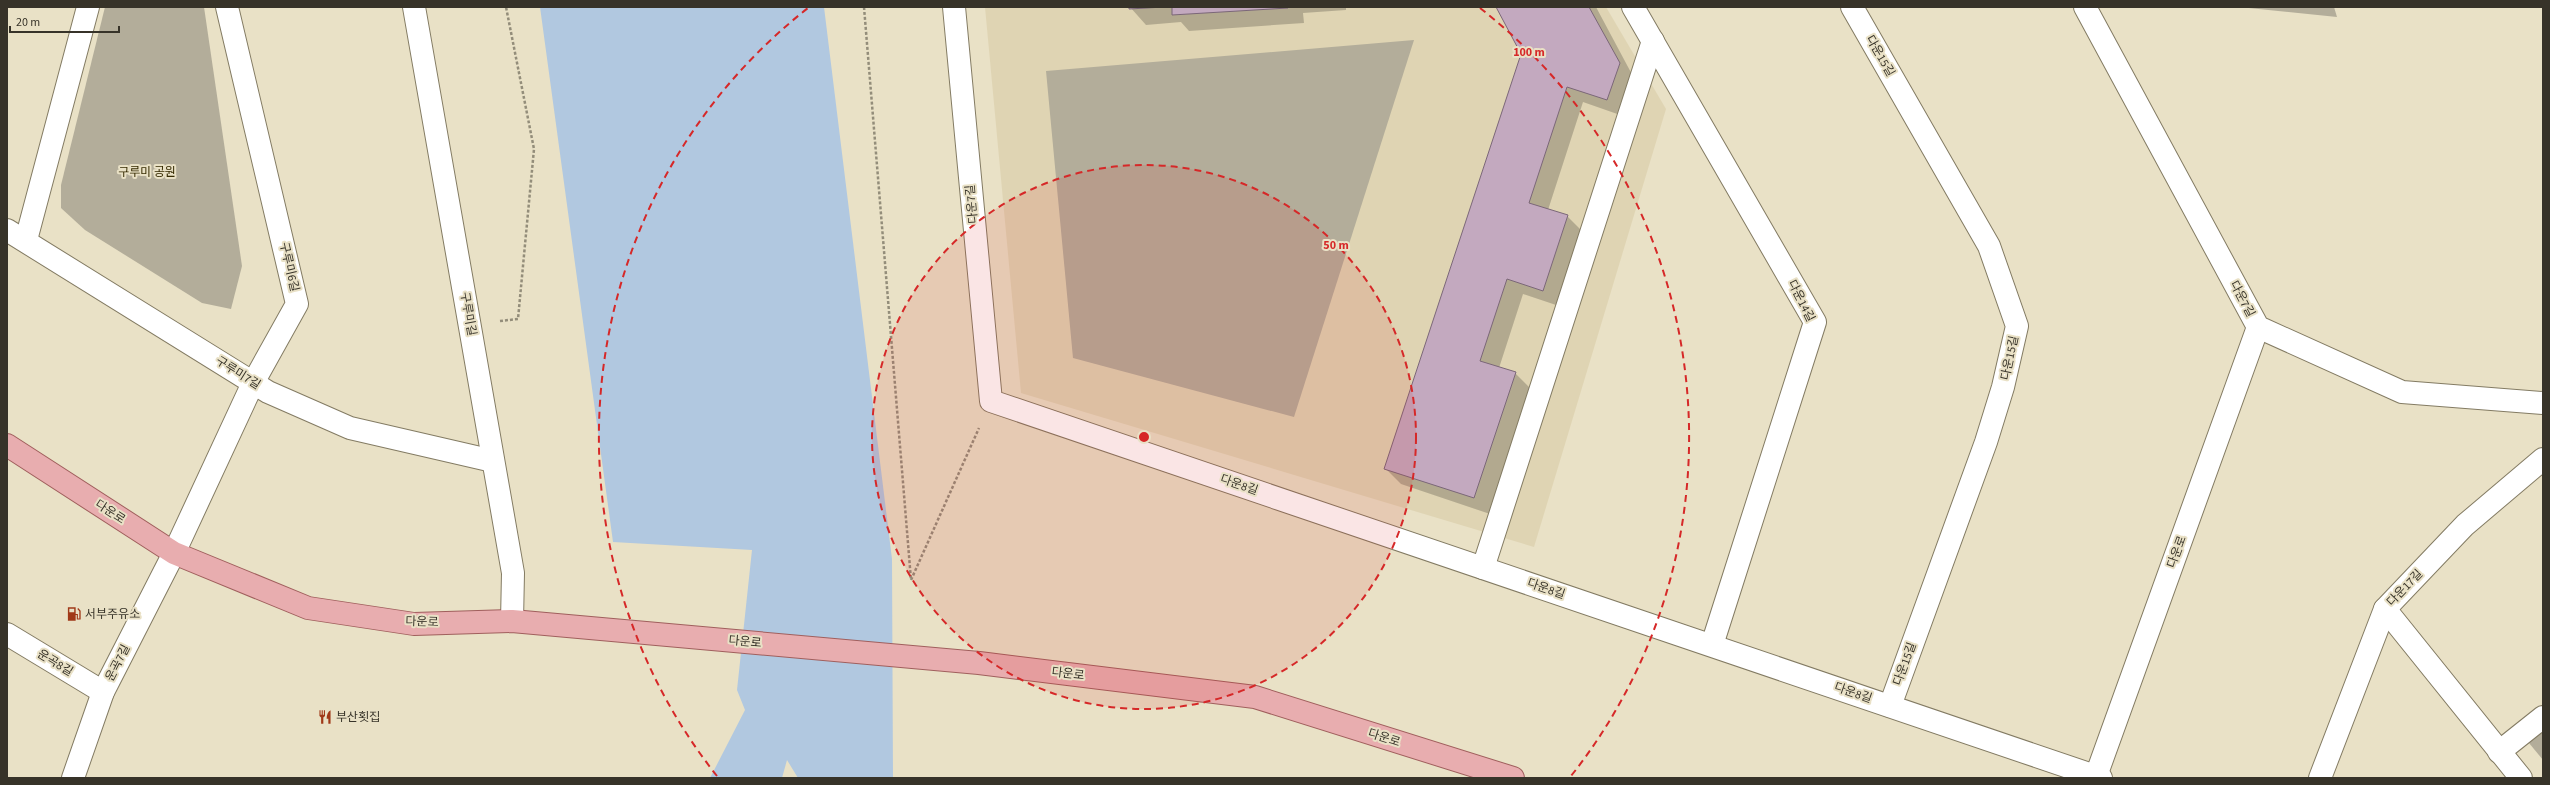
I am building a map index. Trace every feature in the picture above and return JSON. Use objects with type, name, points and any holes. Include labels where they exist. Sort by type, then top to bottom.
[{"type":"main road","name":"다운로","points":[[7,445],[174,553],[308,608],[414,624],[512,621],[978,663],[1255,697],[1513,778]]},
{"type":"street","points":[[26,240],[88,7]]},
{"type":"street","name":"구루미6길","points":[[174,553],[254,383],[297,304],[227,7]]},
{"type":"street","name":"구루미길","points":[[414,7],[513,573],[512,621]]},
{"type":"street","name":"다운7길","points":[[954,7],[990,401]]},
{"type":"street","name":"다운14길","points":[[1633,7],[1815,322],[1712,645]]},
{"type":"street","name":"다운15길","points":[[1852,7],[1989,246],[2017,326],[2003,387],[1986,442],[1890,706]]},
{"type":"street","name":"다운7길","points":[[2085,7],[2258,327],[2402,392],[2543,403]]},
{"type":"street","points":[[1483,568],[1653,41]]},
{"type":"street","name":"구루미7길","points":[[7,230],[26,240],[268,392],[350,428],[493,461]]},
{"type":"street","name":"다운로","points":[[2098,777],[2258,327]]},
{"type":"street","name":"다운8길","points":[[990,401],[2098,777]]},
{"type":"street","name":"다운17길","points":[[2521,778],[2385,609],[2465,525],[2543,459]]},
{"type":"street","name":"운곡7길","points":[[73,778],[103,692],[174,553]]},
{"type":"street","points":[[2320,778],[2385,609]]},
{"type":"street","name":"운곡8길","points":[[7,634],[103,692]]},
{"type":"street","points":[[2499,752],[2543,717]]},
{"type":"path","points":[[470,323],[518,319],[534,149],[506,7]]},
{"type":"path","points":[[864,7],[911,580],[990,401]]},
{"type":"shaded area","points":[[985,7],[1606,7],[1666,109],[1534,547],[1021,393]]},
{"type":"green space","name":"구루미 공원","points":[[105,7],[204,7],[242,266],[231,309],[202,303],[85,230],[61,208],[61,185]]},
{"type":"green space","points":[[2239,7],[2334,7],[2337,17]]},
{"type":"green space","points":[[1414,40],[1294,417],[1073,358],[1046,71]]},
{"type":"green space","points":[[2543,731],[2543,760],[2529,743]]},
{"type":"water","points":[[540,7],[824,7],[892,559],[893,778],[798,778],[787,760],[782,778],[710,778],[745,710],[737,690],[752,550],[613,542]]},
{"type":"building","points":[[1129,7],[1164,7],[1129,9]]},
{"type":"building","points":[[1172,7],[1288,7],[1288,8],[1172,15]]},
{"type":"building","points":[[1496,7],[1589,7],[1620,63],[1607,100],[1567,87],[1529,203],[1568,215],[1543,291],[1507,279],[1480,361],[1516,372],[1474,498],[1384,469],[1521,54]]},
{"type":"place","name":"서부주유소","points":[[74,614]]},
{"type":"place","name":"부산횟집","points":[[325,717]]}]
